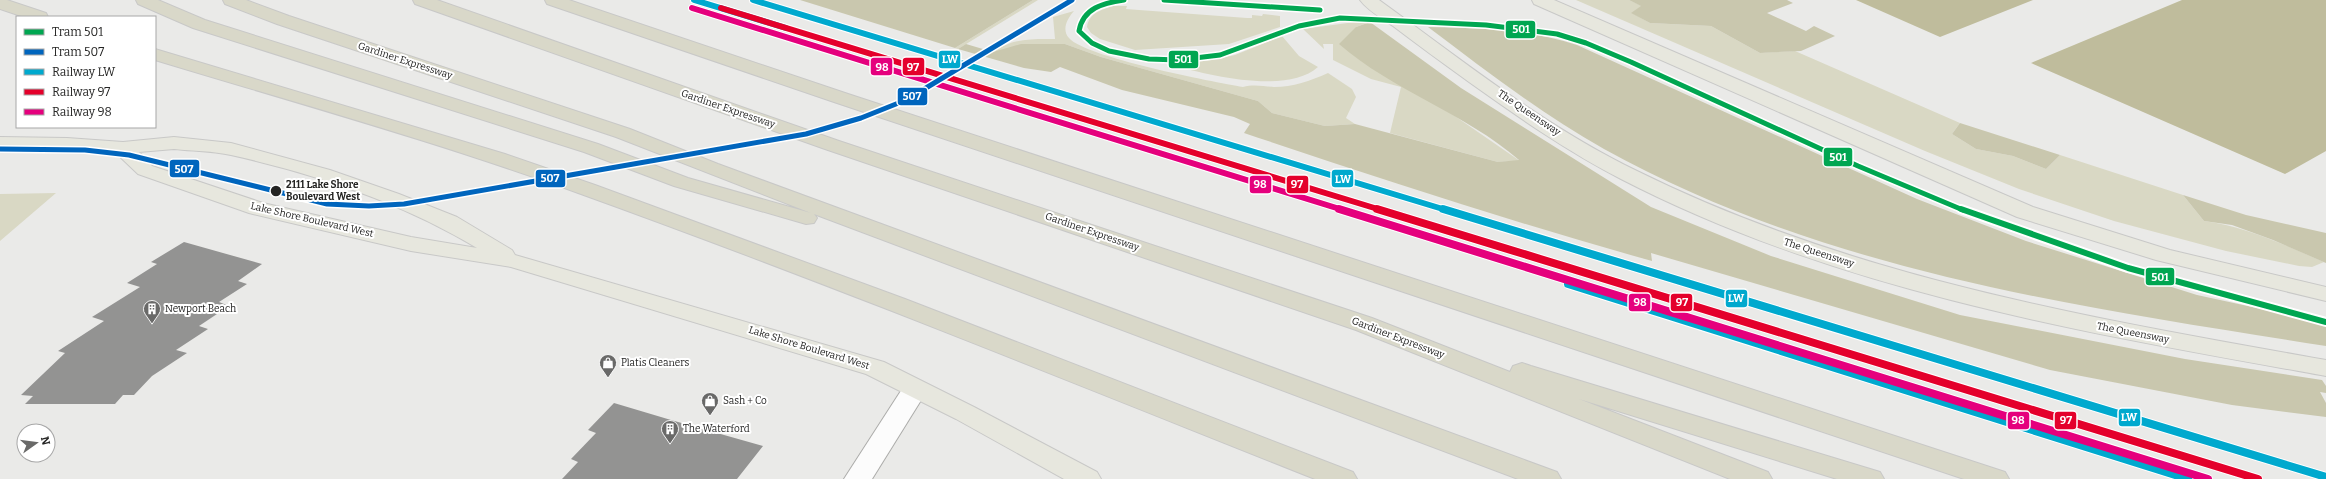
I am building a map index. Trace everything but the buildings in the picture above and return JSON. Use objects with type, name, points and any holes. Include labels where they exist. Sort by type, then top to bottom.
[{"type":"highway","points":[[144,0],[198,24],[591,148],[681,182],[971,266]]},
{"type":"highway","name":"Gardiner Expressway","points":[[231,0],[283,20],[622,133],[971,266],[1547,479]]},
{"type":"highway","name":"Gardiner Expressway","points":[[421,0],[832,145],[1364,324],[1758,479]]},
{"type":"highway","points":[[554,0],[841,98],[1995,479]]},
{"type":"highway","points":[[0,3],[37,16]]},
{"type":"highway","points":[[156,54],[498,158],[588,189],[896,304],[1343,479]]},
{"type":"highway","points":[[1364,324],[1870,479]]},
{"type":"main road","name":"The Queensway","points":[[1368,0],[1578,147],[1628,175],[1684,202],[1786,243],[1851,264],[1977,300],[2157,338],[2326,368]]},
{"type":"main road","points":[[1540,0],[1877,149],[2025,212],[2164,255],[2326,294]]},
{"type":"main road","name":"Lake Shore Boulevard West","points":[[0,143],[66,144],[123,148],[174,143],[231,149],[323,174],[431,214],[449,222],[513,261]]},
{"type":"main road","name":"Lake Shore Boulevard West","points":[[123,148],[145,170],[257,208],[411,244],[513,261],[772,336],[875,368],[965,413],[1087,479]]},
{"type":"street","points":[[858,479],[915,389]]},
{"type":"green space","points":[[1033,0],[1038,0],[958,49],[955,48]]},
{"type":"green space","points":[[1576,0],[1629,0],[1642,6],[1632,13],[1650,23],[1711,26],[1760,53],[1795,51],[1960,123],[1952,134],[1976,149],[2013,156],[2046,169],[2060,155],[2183,195],[2204,221],[2251,232],[2324,262],[2312,267],[2299,266],[2226,251],[2114,221],[2019,189],[1925,151]]},
{"type":"green space","points":[[1113,6],[1127,6],[1126,9],[1247,18],[1252,18],[1252,15],[1262,16],[1263,14],[1280,16],[1280,27],[1229,44],[1135,50],[1100,39],[1091,33],[1087,27],[1090,18],[1093,15]]},
{"type":"green space","points":[[1074,11],[1065,27],[1069,38],[1080,45],[1099,53],[1151,68],[1243,87],[1254,85],[1274,87],[1295,85],[1328,73],[1352,89],[1356,97],[1346,118],[1355,124],[1325,126],[1272,113],[1258,101],[1101,57],[1065,44],[993,52],[1008,44],[1022,40],[1055,39],[1053,17]]},
{"type":"green space","points":[[1355,22],[1370,22],[1356,27],[1449,112],[1520,161],[1498,162],[1390,133],[1401,87],[1371,79],[1333,60],[1333,44],[1323,44],[1324,49],[1303,29]]},
{"type":"green space","points":[[1282,36],[1299,56],[1318,67],[1304,75],[1287,80],[1268,81],[1226,77],[1172,65],[1235,55]]},
{"type":"green space","points":[[56,193],[0,241],[0,194]]},
{"type":"shaded area","points":[[800,0],[1033,0],[955,48]]},
{"type":"shaded area","points":[[1629,0],[1787,0],[1793,3],[1767,13],[1806,31],[1814,26],[1835,36],[1801,51],[1760,53],[1711,26],[1650,23],[1631,13],[1641,6]]},
{"type":"shaded area","points":[[1856,0],[2033,0],[1940,37]]},
{"type":"shaded area","points":[[2182,0],[2326,0],[2326,151],[2285,174],[2031,63]]},
{"type":"shaded area","points":[[1370,22],[1461,88],[1651,207],[1771,256],[1960,315],[2185,359],[2322,380],[2326,386],[2326,393],[2320,392],[2326,403],[2326,417],[2232,405],[2050,370],[1651,253],[1652,261],[1498,216],[1244,133],[1250,124],[1234,117],[1122,90],[1060,67],[1051,72],[1024,68],[958,49],[966,44],[993,52],[1021,44],[1065,44],[1101,57],[1258,101],[1272,113],[1325,126],[1355,124],[1498,162],[1519,160],[1498,143],[1476,129],[1405,89],[1360,61],[1339,44],[1356,27]]},
{"type":"shaded area","points":[[1428,27],[1503,30],[1540,36],[1577,45],[1917,199],[2026,241],[2197,295],[2326,323],[2326,346],[2140,316],[2048,299],[1956,279],[1865,255],[1776,226],[1689,191],[1604,149],[1536,106]]},
{"type":"shaded area","points":[[1960,123],[2060,155],[2046,169],[2013,156],[1976,149],[1952,134]]},
{"type":"shaded area","points":[[2183,195],[2246,215],[2326,233],[2326,263],[2273,240],[2232,225],[2204,221]]},
{"type":"tram line","name":"507","points":[[0,149],[85,150],[129,155],[327,204],[369,206],[404,204],[806,134],[861,118],[906,100],[1072,0]]},
{"type":"tram line","name":"501","points":[[1124,0],[1109,2],[1088,12],[1080,23],[1079,31],[1092,43],[1109,51],[1149,59],[1178,60],[1220,55],[1299,26],[1340,18],[1486,25],[1557,34],[1586,43],[1631,62],[1858,166],[1982,218],[2128,268],[2326,322]]},
{"type":"tram line","name":"501","points":[[1164,0],[1320,10]]},
{"type":"rail line","name":"LW","points":[[694,0],[786,28]]},
{"type":"rail line","name":"LW","points":[[753,0],[2326,477]]},
{"type":"rail line","name":"98","points":[[692,8],[2208,479]]},
{"type":"rail line","name":"97","points":[[721,8],[2258,479]]},
{"type":"rail line","name":"LW","points":[[1568,284],[2188,479]]},
{"type":"place","name":"2111 Lake Shore Boulevard West","points":[[276,191]]},
{"type":"place","name":"Newport Beach","points":[[152,324]]},
{"type":"place","name":"Platis Cleaners","points":[[608,378]]},
{"type":"place","name":"Sash + Co","points":[[710,416]]},
{"type":"place","name":"The Waterford","points":[[670,444]]}]
